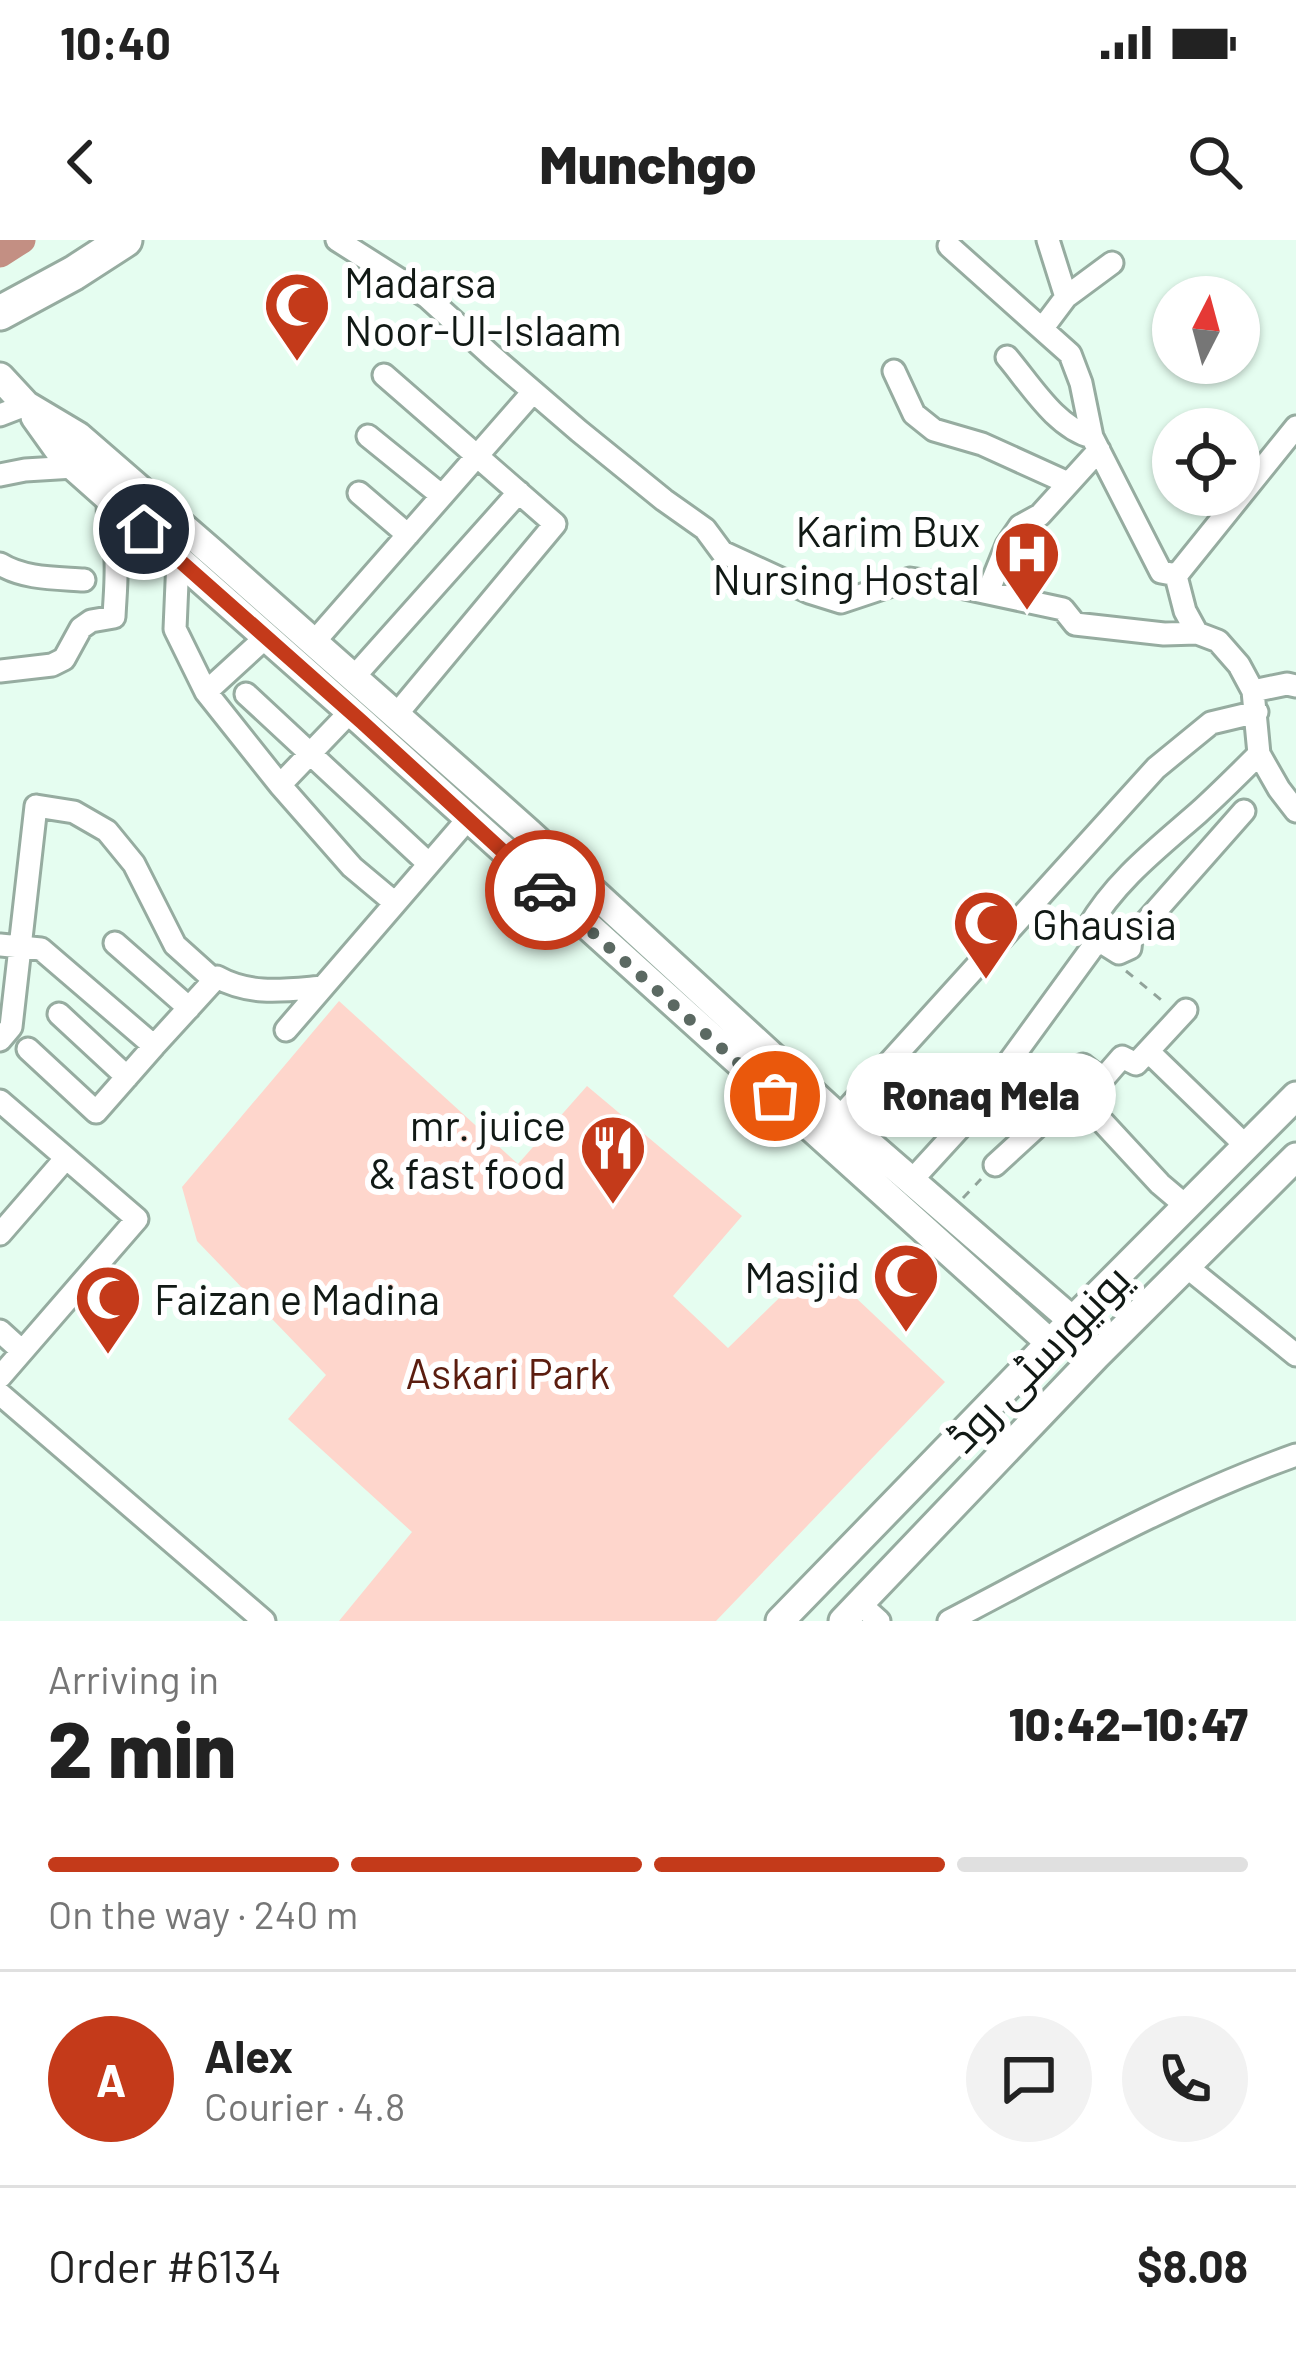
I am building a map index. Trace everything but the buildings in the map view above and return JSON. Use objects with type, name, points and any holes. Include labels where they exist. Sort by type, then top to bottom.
[{"type":"highway","points":[[0,313],[125,240]]},
{"type":"main road","points":[[0,377],[13,410],[65,459],[1050,1343]]},
{"type":"main road","points":[[13,410],[78,436],[1072,1321]]},
{"type":"main road","points":[[461,813],[474,784]]},
{"type":"main road","name":"یونیورسٹی روڈ","points":[[781,1621],[1296,1096]]},
{"type":"main road","name":"یونیورسٹی روڈ","points":[[860,1615],[1096,1356],[1296,1157]]},
{"type":"street","points":[[337,240],[428,297],[533,392],[705,529],[722,552],[808,592],[842,602],[910,579],[1063,609],[1075,624],[1197,633],[1218,640],[1238,665],[1255,702],[1259,754],[1287,784],[1296,811]]},
{"type":"street","points":[[1048,240],[1066,298]]},
{"type":"street","points":[[949,245],[1070,354],[1082,383],[1095,444],[1161,572],[1178,575]]},
{"type":"street","points":[[1042,329],[1066,298],[1112,263]]},
{"type":"street","points":[[1006,356],[1052,410],[1095,444]]},
{"type":"street","points":[[894,371],[914,414],[934,430],[982,444],[1068,483]]},
{"type":"street","points":[[384,375],[555,524],[396,715]]},
{"type":"street","points":[[314,643],[533,392]]},
{"type":"street","points":[[1197,633],[1185,611],[1178,575],[1296,427]]},
{"type":"street","points":[[368,436],[442,496]]},
{"type":"street","points":[[988,592],[1020,526],[1040,514],[1095,444]]},
{"type":"street","points":[[0,475],[74,467]]},
{"type":"street","points":[[353,678],[519,492]]},
{"type":"street","points":[[359,493],[408,535]]},
{"type":"street","points":[[0,671],[52,665],[64,659],[81,628],[91,620],[114,617],[116,575],[106,515],[109,499]]},
{"type":"street","points":[[178,560],[175,629],[206,692],[352,867],[395,903]]},
{"type":"street","points":[[0,564],[31,576],[85,580]]},
{"type":"street","points":[[206,692],[266,637]]},
{"type":"street","points":[[839,1118],[1156,768],[1211,723],[1287,684],[1296,686]]},
{"type":"street","points":[[246,694],[430,863]]},
{"type":"street","points":[[280,785],[350,712]]},
{"type":"street","points":[[1110,947],[1088,928],[1096,913],[1141,861],[1259,754]]},
{"type":"street","points":[[0,1040],[11,1027],[11,946],[36,806],[74,812],[106,831],[134,865],[176,944],[214,980]]},
{"type":"street","points":[[912,1180],[966,1121],[1091,948],[1130,948],[1131,939],[1244,811]]},
{"type":"street","points":[[286,1030],[430,863],[461,813]]},
{"type":"street","points":[[115,943],[189,1008]]},
{"type":"street","points":[[11,946],[41,949],[154,1046]]},
{"type":"street","points":[[28,1049],[97,1112],[218,977],[233,986],[267,992],[323,987]]},
{"type":"street","points":[[1183,1013],[1136,1064],[1122,1058],[1102,1080],[1099,1120],[1186,1206]]},
{"type":"street","points":[[59,1014],[127,1077]]},
{"type":"street","points":[[1149,1052],[1246,1146]]},
{"type":"street","points":[[995,1165],[1043,1121],[1083,1065],[1102,1080]]},
{"type":"street","points":[[0,1101],[137,1220],[0,1377]]},
{"type":"street","points":[[0,1234],[66,1157]]},
{"type":"street","points":[[1186,1267],[1296,1354]]},
{"type":"street","points":[[0,1331],[22,1351]]},
{"type":"street","points":[[0,1394],[264,1621]]},
{"type":"street","points":[[949,1621],[1146,1519],[1296,1455]]},
{"type":"path","points":[[1110,947],[1124,969],[1183,1013]]},
{"type":"path","points":[[950,1212],[995,1165]]},
{"type":"green space","name":"Askari Park","points":[[339,1001],[518,1164],[587,1086],[742,1216],[673,1296],[728,1348],[817,1261],[945,1382],[716,1621],[339,1621],[412,1532],[288,1419],[326,1375],[197,1241],[182,1187]]},
{"type":"waterway","points":[[0,254],[22,240]]},
{"type":"way so far","points":[[545,890],[775,1096]]},
{"type":"place","name":"Madarsa Noor-Ul-Islaam","points":[[297,364]]},
{"type":"place","name":"Karim Bux Nursing Hostal","points":[[1027,613]]},
{"type":"place","name":"Ghausia","points":[[986,982]]},
{"type":"place","name":"Ronaq Mela","points":[[775,1096]]},
{"type":"place","name":"mr. juice & fast food","points":[[613,1207]]},
{"type":"place","name":"Masjid","points":[[906,1335]]},
{"type":"place","name":"Faizan e Madina","points":[[108,1357]]},
{"type":"route","points":[[144,529],[545,890]]}]
